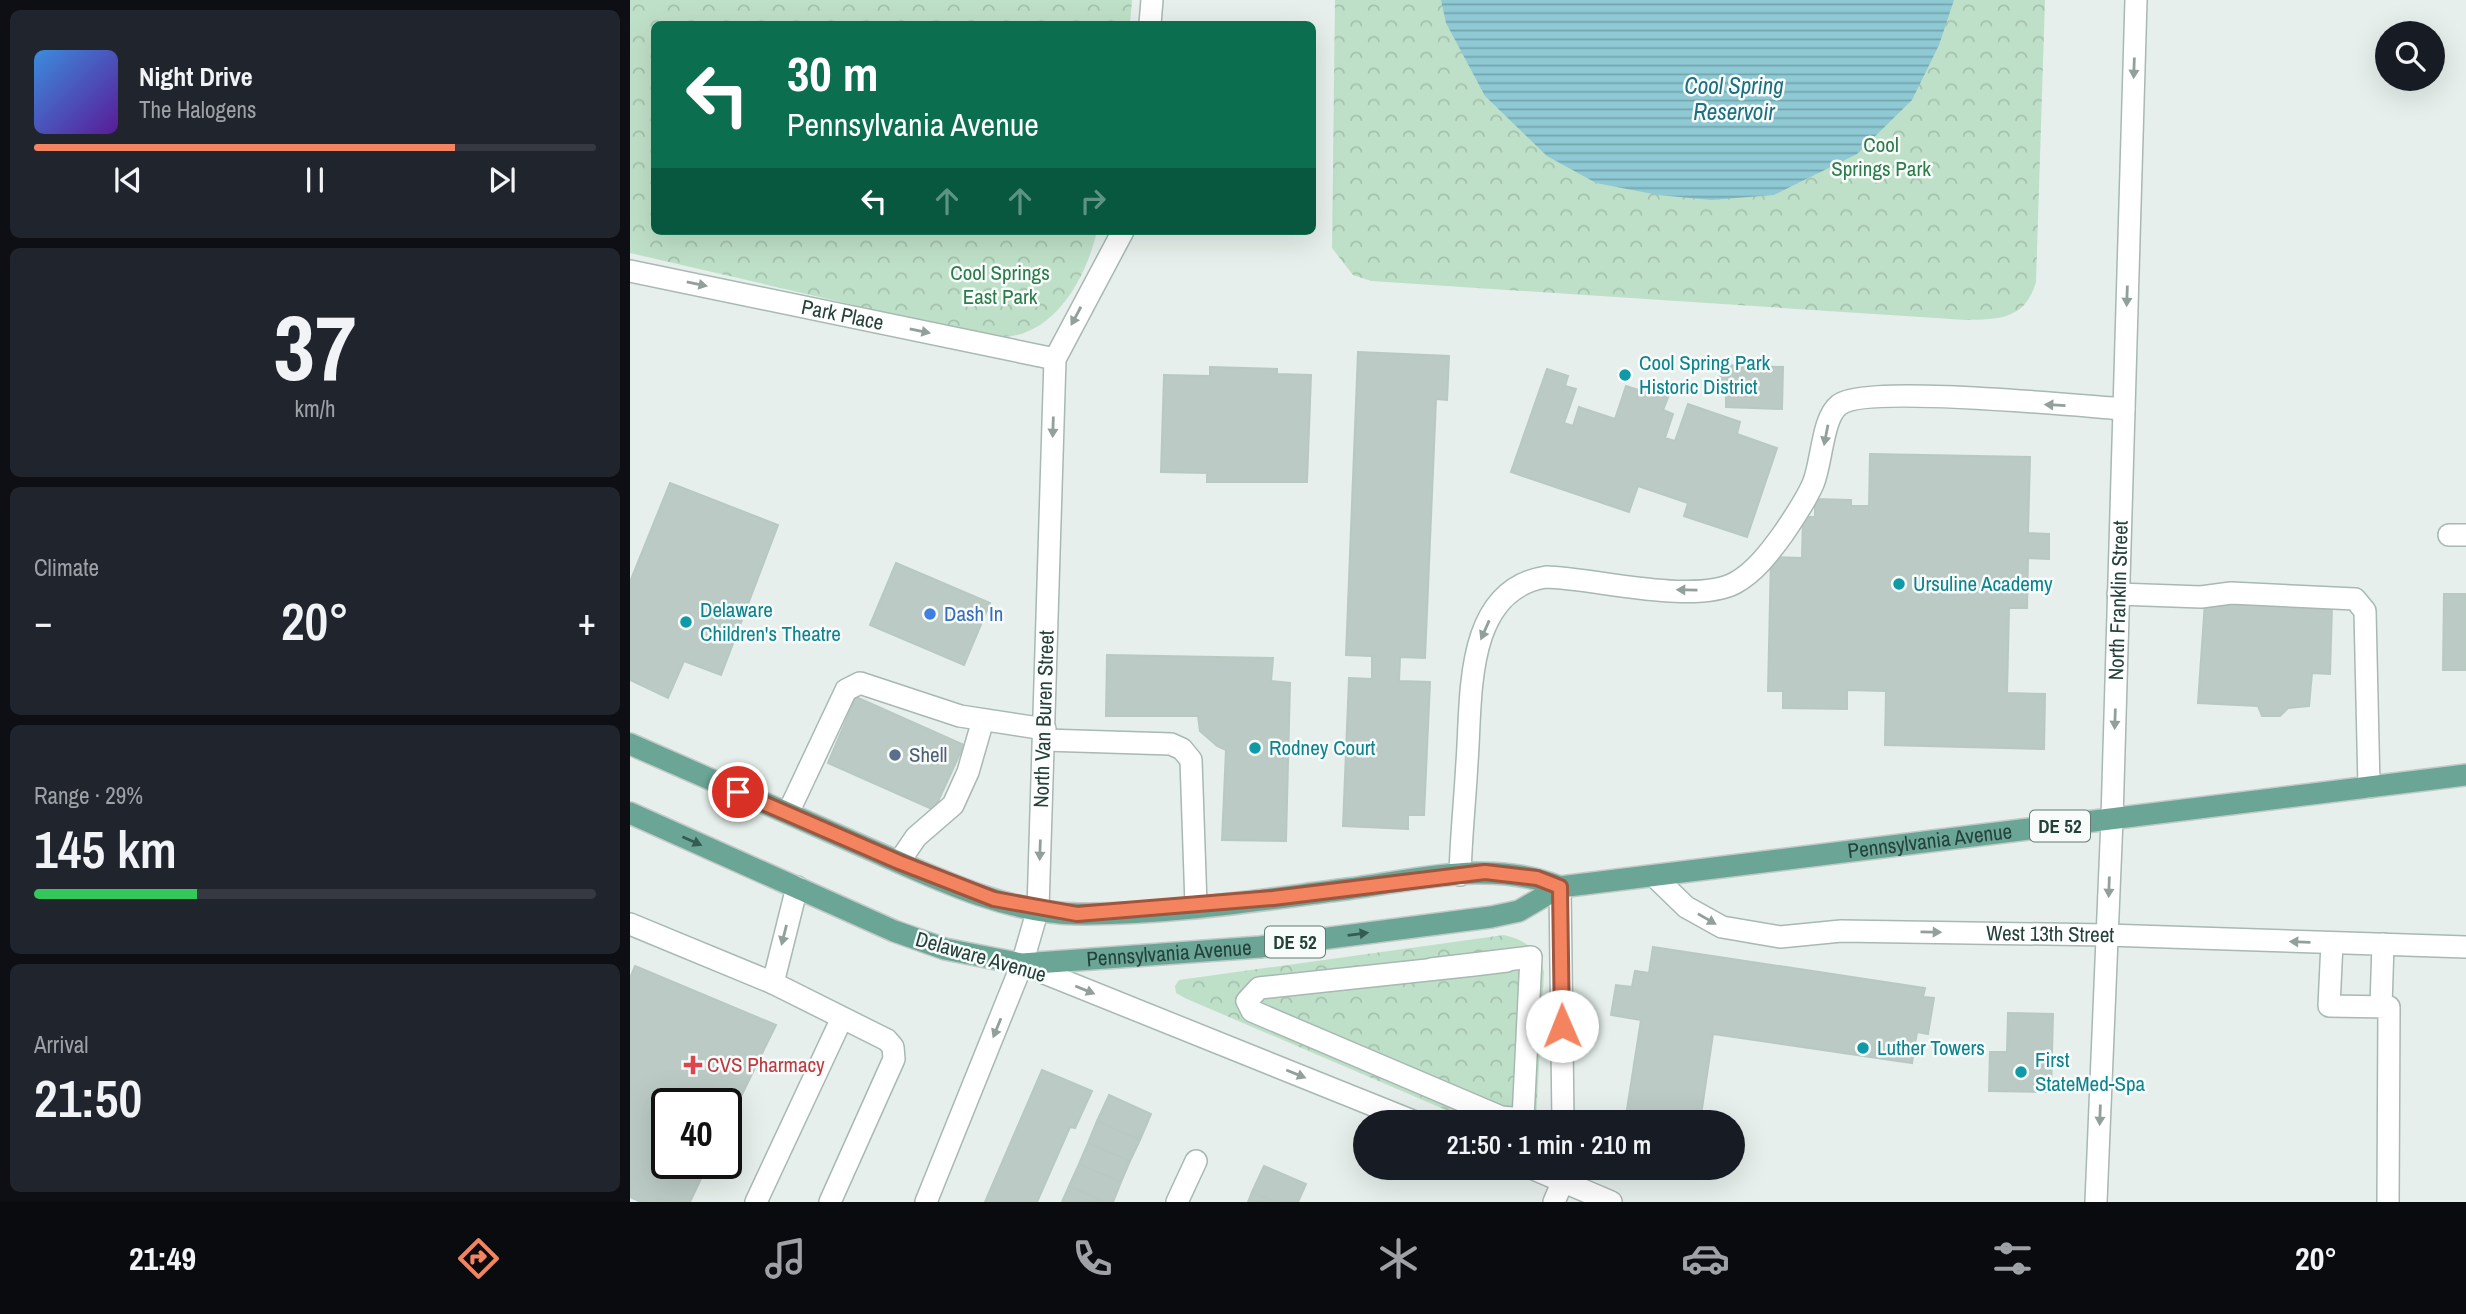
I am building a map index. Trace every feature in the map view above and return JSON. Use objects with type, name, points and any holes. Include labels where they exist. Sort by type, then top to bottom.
[{"type":"main road","name":"DE 52","points":[[630,744],[899,862],[994,899],[1038,909]]},
{"type":"main road","name":"Pennsylvania Avenue","points":[[1022,964],[1260,947],[1491,917],[1519,911],[1560,887],[2466,775]]},
{"type":"main road","name":"Delaware Avenue","points":[[630,813],[894,932],[945,949],[1022,964]]},
{"type":"main road","name":"Pennsylvania Avenue","points":[[1038,909],[1077,914],[1196,905],[1485,872],[1537,878],[1560,887]]},
{"type":"street","points":[[1150,21],[1152,0]]},
{"type":"street","name":"North Franklin Street","points":[[2096,1202],[2112,819],[2136,0]]},
{"type":"street","name":"North Van Buren Street","points":[[926,1202],[1022,964],[1038,909],[1055,359],[1120,235]]},
{"type":"street","name":"Park Place","points":[[630,271],[1055,359]]},
{"type":"street","points":[[1460,875],[1474,664],[1484,628],[1513,588],[1527,580],[1546,577],[1683,590],[1709,590],[1733,584],[1769,553],[1801,508],[1821,461],[1830,417],[1838,405],[1850,399],[1919,397],[2124,409]]},
{"type":"street","points":[[2118,594],[2202,597],[2231,593],[2355,599],[2365,611],[2369,787]]},
{"type":"street","points":[[788,813],[846,690],[853,686],[873,685],[960,716],[1045,734],[1171,744],[1182,749],[1191,760],[1196,905]]},
{"type":"street","points":[[899,862],[916,837],[953,805],[968,772],[983,720]]},
{"type":"street","name":"West 13th Street","points":[[1654,876],[1686,907],[1722,928],[1780,937],[1841,931],[2107,935],[2466,947]]},
{"type":"street","points":[[773,983],[797,887]]},
{"type":"street","points":[[1560,887],[1563,1110]]},
{"type":"street","points":[[630,923],[773,983],[887,1040],[893,1047],[894,1059],[830,1202]]},
{"type":"street","points":[[2332,943],[2329,1006],[2389,1007],[2388,1202]]},
{"type":"street","points":[[2381,1006],[2383,944]]},
{"type":"street","points":[[1531,957],[1523,1119],[1501,1117],[1276,1022],[1252,1011],[1247,1001],[1259,988],[1431,969],[1531,957]]},
{"type":"street","name":"Delaware Avenue","points":[[1022,964],[1385,1110]]},
{"type":"street","points":[[757,1202],[842,1018]]},
{"type":"street","points":[[1177,1202],[1196,1161]]},
{"type":"street","points":[[1554,1202],[1561,1180]]},
{"type":"street","points":[[1573,1180],[1611,1202]]},
{"type":"green space","name":"Cool Springs East Park","points":[[630,0],[1132,0],[1130,21],[651,21],[651,235],[1096,235],[1084,270],[1074,288],[1048,319],[1032,330],[1013,336],[992,337],[630,253]]},
{"type":"green space","name":"Cool Springs Park","points":[[1335,0],[2045,0],[2036,282],[2031,294],[2018,310],[2001,317],[1966,320],[1371,281],[1353,275],[1332,248]]},
{"type":"green space","points":[[1504,935],[1519,940],[1535,952],[1544,972],[1537,1110],[1446,1110],[1187,999],[1176,993],[1175,986],[1179,980]]},
{"type":"water","name":"Cool Spring Reservoir","points":[[1441,0],[1954,0],[1939,45],[1912,100],[1857,154],[1774,195],[1711,200],[1658,195],[1596,183],[1547,156],[1485,96],[1446,23]]},
{"type":"building","points":[[1358,352],[1449,356],[1447,400],[1436,399],[1425,658],[1400,657],[1399,681],[1430,682],[1424,815],[1408,815],[1408,829],[1343,826],[1349,678],[1372,679],[1372,656],[1346,655]]},
{"type":"building","points":[[1721,365],[1783,367],[1782,409],[1726,407],[1726,383],[1720,383]]},
{"type":"building","points":[[1210,367],[1277,369],[1277,374],[1311,375],[1307,482],[1207,482],[1207,473],[1161,472],[1164,375],[1210,376]]},
{"type":"building","points":[[1547,369],[1568,376],[1565,386],[1576,389],[1564,423],[1573,426],[1579,407],[1615,419],[1626,386],[1651,394],[1655,384],[1671,390],[1663,410],[1673,414],[1665,438],[1675,441],[1688,404],[1740,422],[1737,434],[1777,448],[1747,537],[1684,516],[1688,503],[1638,486],[1629,512],[1511,472]]},
{"type":"building","name":"Ursuline Academy","points":[[1870,454],[2030,457],[2028,533],[2049,534],[2049,559],[2028,558],[2027,608],[2009,608],[2007,693],[2045,694],[2044,749],[1885,745],[1886,691],[1847,690],[1847,709],[1783,708],[1783,691],[1768,691],[1771,557],[1802,558],[1803,517],[1815,517],[1815,499],[1851,500],[1851,506],[1869,506]]},
{"type":"building","name":"Delaware Children's Theatre","points":[[670,483],[778,525],[721,675],[684,661],[668,698],[630,680],[630,582]]},
{"type":"building","name":"Dash In","points":[[896,563],[990,603],[964,665],[870,625]]},
{"type":"building","points":[[2444,594],[2466,594],[2466,670],[2443,670]]},
{"type":"building","points":[[2205,602],[2332,607],[2330,674],[2312,673],[2309,706],[2288,708],[2280,716],[2262,716],[2258,706],[2198,703]]},
{"type":"building","name":"Rodney Court","points":[[1107,655],[1273,658],[1271,681],[1290,683],[1286,841],[1222,840],[1226,750],[1200,731],[1198,716],[1106,716]]},
{"type":"building","points":[[856,697],[964,745],[934,810],[828,763]]},
{"type":"building","name":"Luther Towers","points":[[1653,947],[1925,988],[1923,997],[1934,998],[1928,1034],[1917,1032],[1912,1063],[1713,1034],[1702,1110],[1627,1110],[1641,1020],[1611,1015],[1616,985],[1632,987],[1635,971],[1649,973]]},
{"type":"building","name":"CVS Pharmacy","points":[[635,966],[776,1025],[742,1094],[742,1088],[651,1088],[651,1179],[701,1179],[690,1202],[641,1202],[630,1197],[630,978]]},
{"type":"building","name":"First StateMed-Spa","points":[[2008,1013],[2053,1014],[2051,1092],[1989,1091],[1990,1052],[2007,1052]]},
{"type":"building","points":[[1042,1070],[1092,1091],[1075,1128],[1070,1127],[1037,1202],[985,1202]]},
{"type":"building","points":[[1109,1095],[1151,1114],[1140,1140],[1097,1121]]},
{"type":"building","points":[[1097,1121],[1140,1140],[1130,1161],[1088,1143]]},
{"type":"building","points":[[1088,1143],[1130,1161],[1121,1182],[1079,1164]]},
{"type":"building","points":[[1079,1164],[1121,1182],[1113,1202],[1105,1202],[1069,1186]]},
{"type":"building","points":[[1264,1166],[1306,1184],[1298,1202],[1275,1202],[1252,1192]]},
{"type":"building","points":[[1069,1186],[1105,1202],[1062,1202]]},
{"type":"building","points":[[1252,1192],[1275,1202],[1248,1202]]},
{"type":"place","name":"Cool Spring Park Historic District","points":[[1625,375]]},
{"type":"place","name":"Ursuline Academy","points":[[1899,584]]},
{"type":"place","name":"Dash In","points":[[930,614]]},
{"type":"place","name":"Delaware Children's Theatre","points":[[686,622]]},
{"type":"place","name":"Rodney Court","points":[[1255,748]]},
{"type":"place","name":"Shell","points":[[895,755]]},
{"type":"place","name":"Luther Towers","points":[[1863,1048]]},
{"type":"place","name":"CVS Pharmacy","points":[[693,1065]]},
{"type":"place","name":"First StateMed-Spa","points":[[2021,1072]]},
{"type":"route","points":[[738,792],[957,886],[994,899],[1077,914],[1273,898],[1485,872],[1537,878],[1560,887],[1562,1026]]}]
